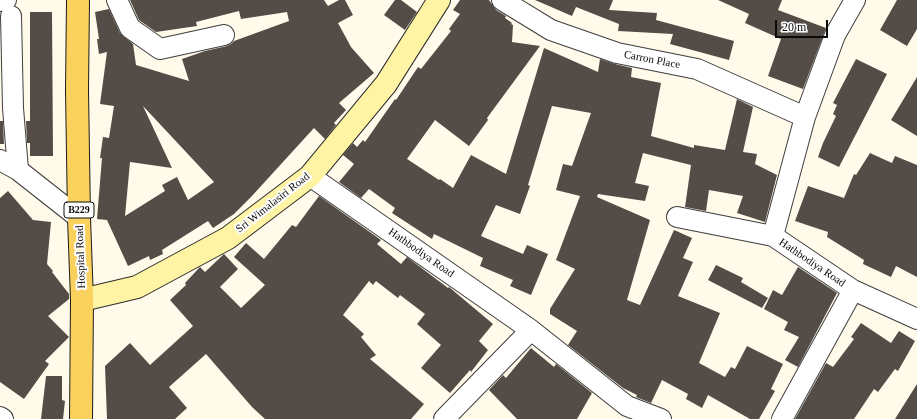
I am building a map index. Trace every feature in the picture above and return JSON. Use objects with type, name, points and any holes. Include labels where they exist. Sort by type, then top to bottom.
[{"type":"main road","name":"Hospital Road","points":[[78,0],[77,90],[82,300],[81,419]]},
{"type":"street","points":[[117,0],[130,28],[160,49],[224,35]]},
{"type":"street","name":"Sri Wimalasiri Road","points":[[82,300],[137,287],[228,238],[310,176],[386,84],[439,0]]},
{"type":"street","name":"Carron Place","points":[[502,0],[551,30],[617,53],[697,69],[805,117]]},
{"type":"street","points":[[773,236],[805,117],[835,35],[856,0]]},
{"type":"street","points":[[6,5],[6,104],[18,170]]},
{"type":"street","points":[[0,160],[18,170],[80,218]]},
{"type":"street","name":"Hathbodiya Road","points":[[310,176],[531,330],[627,406],[661,419]]},
{"type":"street","name":"Hathbodiya Road","points":[[677,217],[773,236],[853,290],[917,319]]},
{"type":"street","name":"Hathbodiya Road","points":[[782,419],[853,290]]},
{"type":"street","points":[[444,419],[531,330]]},
{"type":"building","points":[[130,0],[324,0],[328,6],[339,0],[345,0],[353,15],[338,23],[351,47],[374,73],[339,103],[346,110],[334,123],[336,125],[325,139],[314,128],[234,214],[213,228],[208,221],[162,250],[163,254],[150,260],[149,256],[128,266],[107,220],[97,219],[102,158],[100,158],[103,137],[109,138],[114,106],[100,104],[107,52],[99,54],[97,39],[99,39],[95,12],[109,9],[120,33],[133,44],[136,65],[189,81],[182,59],[205,51],[227,46],[234,41],[289,21],[287,12],[241,19],[239,11],[196,22],[197,26],[156,32],[139,20]],"holes":[[[143,106],[214,182],[188,200],[177,177],[162,185],[165,191],[125,216],[130,162],[172,168]]]},
{"type":"building","points":[[395,0],[401,0],[417,12],[405,30],[384,15]]},
{"type":"building","points":[[460,0],[489,0],[496,10],[506,16],[505,18],[512,23],[512,42],[540,46],[487,118],[488,120],[469,146],[435,120],[407,159],[453,188],[471,155],[506,174],[544,48],[598,72],[600,59],[632,68],[631,77],[661,83],[651,136],[694,148],[694,145],[725,150],[737,99],[753,107],[743,152],[757,154],[755,164],[777,175],[765,222],[737,213],[743,196],[709,190],[706,211],[685,207],[691,165],[643,153],[635,183],[649,186],[645,201],[598,194],[597,197],[650,220],[627,300],[640,305],[674,230],[692,238],[683,258],[693,262],[678,296],[720,313],[699,363],[725,377],[731,367],[735,369],[747,346],[783,364],[771,389],[775,391],[759,419],[750,419],[708,395],[702,408],[686,399],[688,394],[662,380],[651,403],[636,397],[637,395],[623,388],[568,345],[577,331],[550,314],[550,309],[575,269],[556,260],[580,196],[556,190],[563,164],[572,166],[591,113],[552,106],[528,185],[530,186],[520,214],[496,205],[481,236],[523,254],[527,245],[548,254],[531,295],[510,286],[513,280],[480,266],[483,258],[434,234],[432,239],[392,213],[395,208],[369,189],[361,198],[339,182],[354,164],[343,155],[353,143],[357,147],[363,140],[365,142],[418,67],[421,69],[451,31],[449,29],[460,14],[453,10]]},
{"type":"building","points":[[535,0],[613,0],[609,10],[657,13],[656,20],[734,41],[729,60],[670,44],[673,34],[618,31],[619,24],[576,7],[572,16]]},
{"type":"building","points":[[718,0],[782,0],[778,10],[826,28],[803,89],[768,76],[781,39],[745,23],[749,14]]},
{"type":"building","points":[[897,0],[917,0],[917,29],[907,46],[880,30]]},
{"type":"building","points":[[30,12],[52,12],[53,156],[30,156],[30,143],[27,143],[26,121],[30,121]]},
{"type":"building","points":[[856,59],[887,74],[839,167],[818,157],[836,116],[833,114],[837,105],[833,103]]},
{"type":"building","points":[[917,77],[917,136],[891,120]]},
{"type":"building","points":[[0,121],[3,121],[4,144],[0,144]]},
{"type":"building","points":[[870,153],[892,163],[895,156],[917,165],[917,277],[896,266],[891,277],[863,264],[864,260],[827,237],[828,232],[795,221],[808,186],[844,198],[854,174],[856,175]]},
{"type":"building","points":[[8,191],[33,220],[51,222],[47,264],[69,294],[69,299],[48,316],[69,337],[45,361],[49,364],[24,399],[0,382],[0,198]]},
{"type":"building","points":[[319,196],[381,240],[377,244],[401,264],[407,257],[448,288],[449,287],[493,324],[479,341],[488,350],[471,372],[470,370],[450,393],[421,368],[441,345],[417,324],[425,314],[400,295],[398,298],[376,281],[373,285],[369,281],[343,315],[364,334],[361,337],[376,355],[370,359],[424,404],[411,419],[265,419],[252,407],[206,354],[169,387],[187,408],[175,419],[107,419],[105,366],[130,343],[150,365],[193,326],[170,300],[186,285],[185,283],[200,267],[205,272],[224,254],[238,269],[220,287],[241,308],[265,285],[234,257],[246,243],[264,259],[292,225],[296,227]]},
{"type":"building","points":[[716,265],[743,278],[741,282],[768,298],[762,308],[708,280]]},
{"type":"building","points":[[798,267],[837,293],[798,367],[785,360],[799,337],[784,330],[788,322],[764,309],[773,290],[782,295]]},
{"type":"building","points":[[861,323],[891,343],[899,331],[915,341],[898,371],[895,369],[878,392],[874,389],[854,419],[795,419],[826,363],[833,367],[854,339],[851,337]]},
{"type":"building","points":[[531,348],[554,367],[556,364],[592,393],[577,419],[517,419],[489,390],[503,375],[506,378]]},
{"type":"building","points":[[46,376],[62,376],[62,400],[65,401],[63,419],[41,419]]},
{"type":"building","points":[[917,384],[917,419],[895,419]]}]
